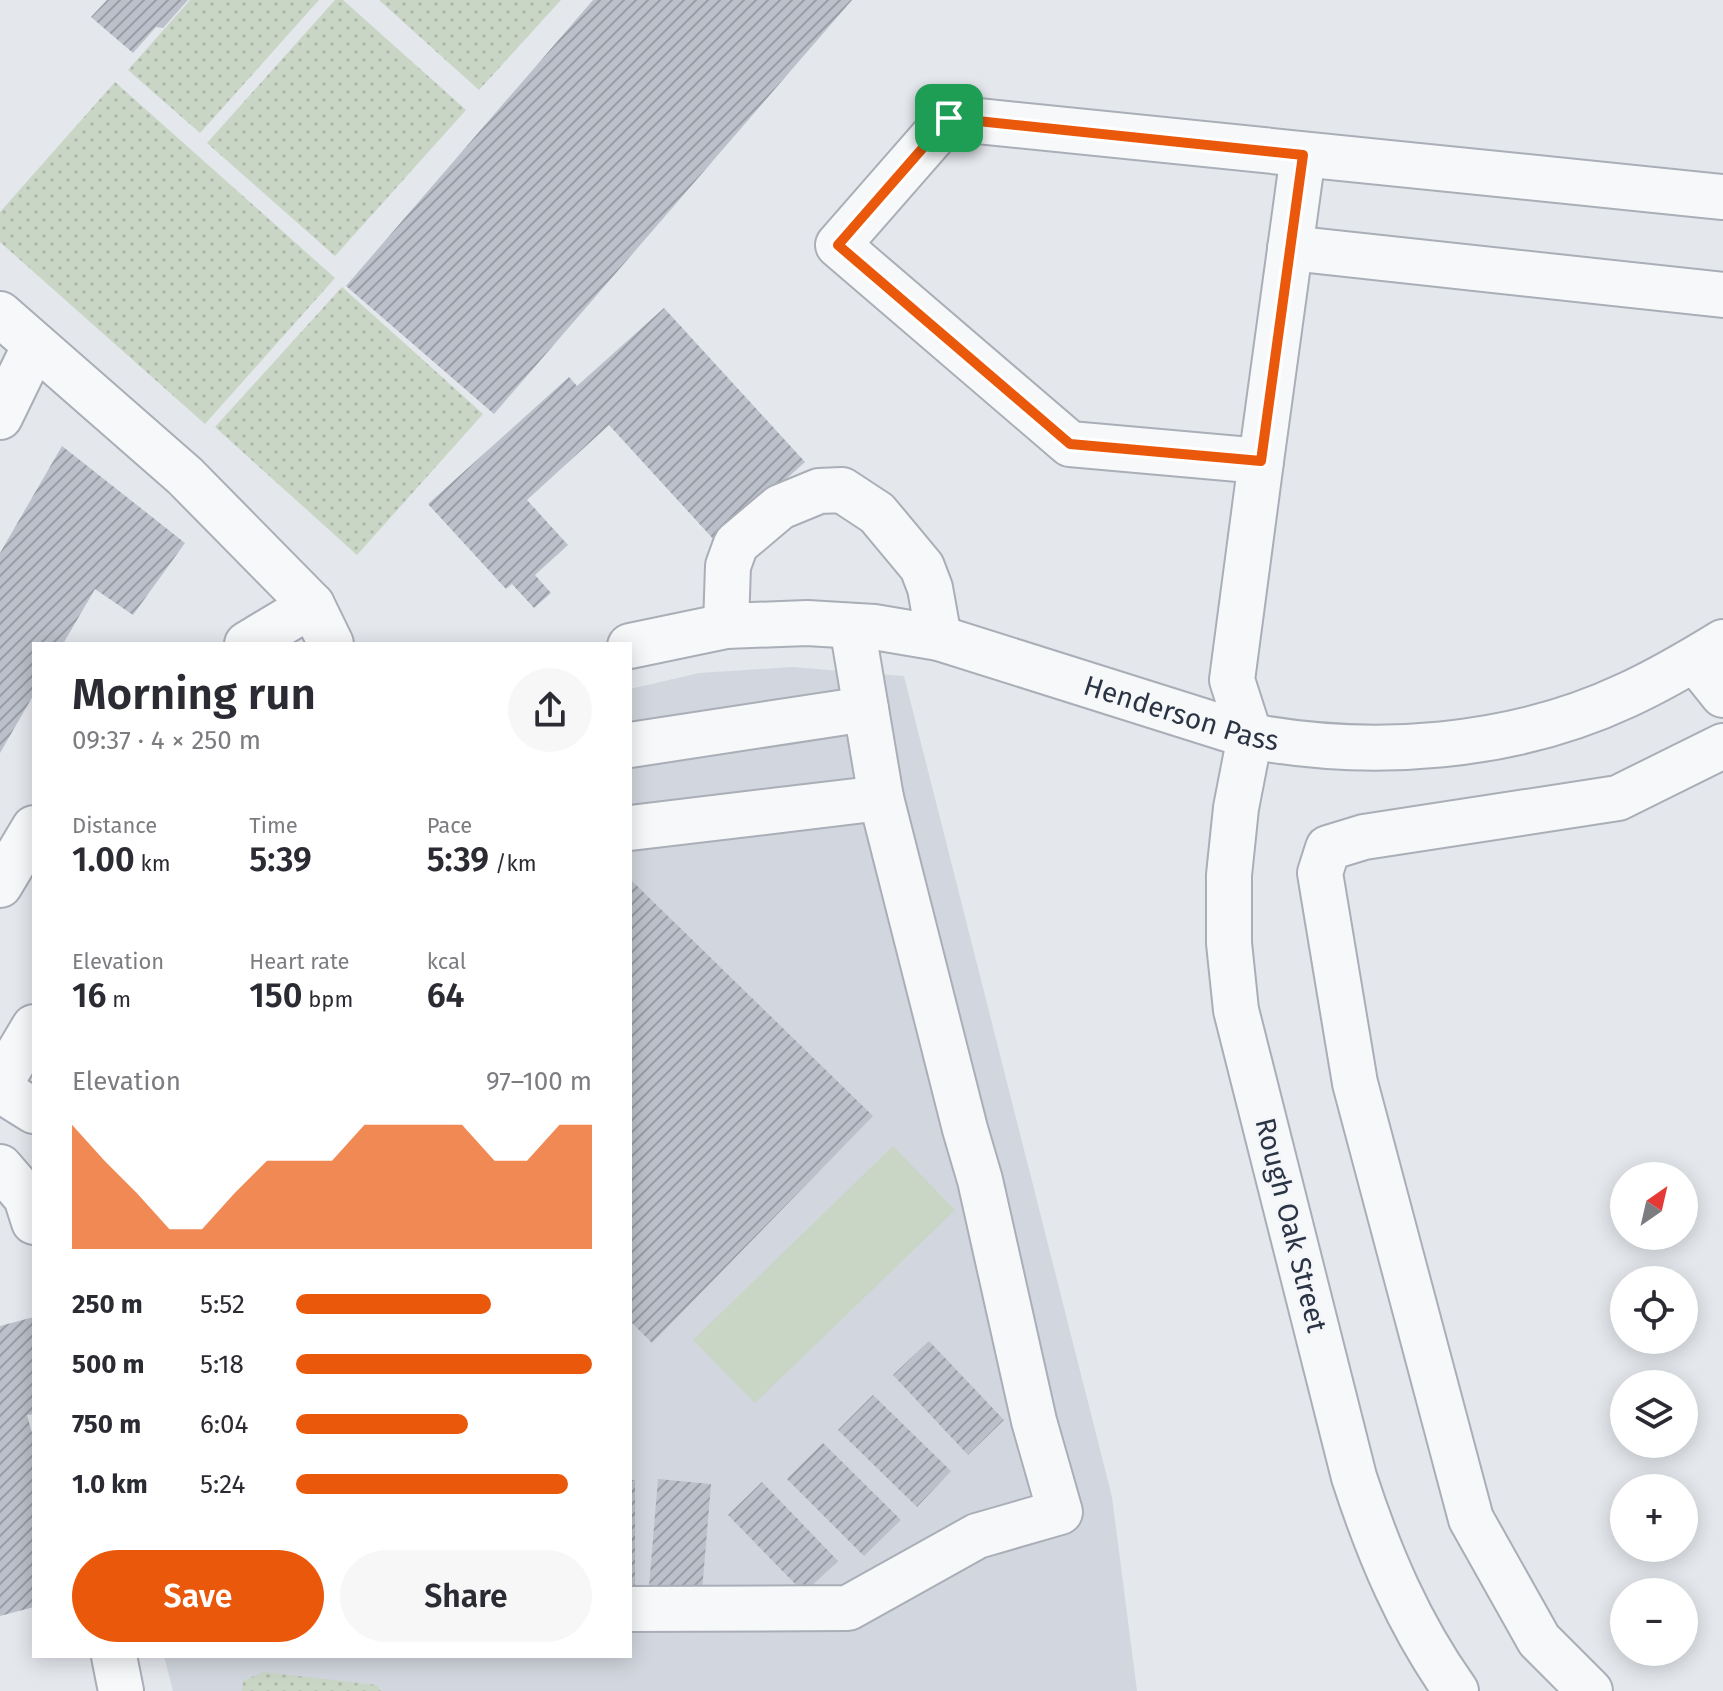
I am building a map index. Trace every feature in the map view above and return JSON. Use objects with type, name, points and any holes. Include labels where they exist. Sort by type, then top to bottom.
[{"type":"street","points":[[1261,461],[1070,444],[838,245],[949,118],[1723,197]]},
{"type":"street","points":[[1250,736],[1232,680],[1303,155]]},
{"type":"street","points":[[1290,248],[1723,295]]},
{"type":"street","points":[[0,314],[185,476],[312,605],[330,642]]},
{"type":"street","points":[[0,417],[35,345]]},
{"type":"street","points":[[726,626],[728,566],[736,544],[780,507],[819,491],[842,490],[877,513],[901,538],[922,567],[930,588],[939,638]]},
{"type":"street","points":[[250,642],[312,605]]},
{"type":"street","name":"Henderson Pass","points":[[632,646],[726,626],[807,623],[939,638],[1250,736],[1292,744],[1360,748],[1428,745],[1495,736],[1561,719],[1625,696],[1709,651]]},
{"type":"street","points":[[632,1609],[848,1608],[977,1536],[1060,1512],[1034,1421],[980,1180],[881,798],[852,626]]},
{"type":"street","points":[[1709,651],[1723,695]]},
{"type":"street","points":[[632,745],[866,709]]},
{"type":"street","name":"Rough Oak Street","points":[[1250,736],[1236,808],[1229,875],[1229,943],[1236,1010],[1354,1477],[1371,1529],[1402,1603],[1435,1662],[1456,1691]]},
{"type":"street","points":[[1590,1691],[1539,1640],[1471,1519],[1355,1083],[1320,873],[1328,848],[1364,837],[1618,798],[1723,746]]},
{"type":"street","points":[[632,828],[881,798]]},
{"type":"street","points":[[0,885],[32,831]]},
{"type":"street","points":[[32,1031],[0,1087],[32,1110]]},
{"type":"street","points":[[0,1237],[8,1229],[20,1195]]},
{"type":"street","points":[[114,1658],[121,1691]]},
{"type":"shaded area","points":[[792,667],[904,676],[1112,1497],[1137,1691],[173,1691],[165,1658],[632,1658],[632,689],[699,673]]},
{"type":"green space","points":[[190,0],[319,0],[200,133],[128,70]]},
{"type":"green space","points":[[335,0],[343,0],[466,110],[335,256],[207,143]]},
{"type":"green space","points":[[379,0],[561,0],[479,90]]},
{"type":"green space","points":[[115,82],[335,278],[205,424],[0,242],[0,212]]},
{"type":"green space","points":[[342,287],[483,414],[357,555],[215,427]]},
{"type":"green space","points":[[893,1146],[955,1210],[755,1403],[693,1340]]},
{"type":"green space","points":[[263,1672],[377,1685],[381,1691],[242,1691],[243,1681]]},
{"type":"building","points":[[107,0],[188,0],[163,28],[156,27],[133,53],[91,17]]},
{"type":"building","points":[[593,0],[852,0],[494,414],[346,286]]},
{"type":"building","points":[[664,308],[805,462],[716,542],[609,425],[527,500],[568,545],[535,575],[551,593],[534,608],[512,584],[506,589],[428,504],[569,377],[577,386]]},
{"type":"building","points":[[62,446],[185,543],[133,615],[95,589],[64,642],[32,642],[32,697],[0,753],[0,553]]},
{"type":"building","points":[[632,881],[873,1116],[652,1343],[632,1323]]},
{"type":"building","points":[[32,1318],[32,1414],[27,1415],[32,1433],[32,1608],[0,1616],[0,1326]]},
{"type":"building","points":[[929,1341],[1004,1420],[968,1455],[893,1375]]},
{"type":"building","points":[[873,1395],[951,1471],[917,1507],[838,1430]]},
{"type":"building","points":[[823,1443],[901,1520],[864,1556],[787,1479]]},
{"type":"building","points":[[658,1479],[711,1484],[702,1591],[649,1587]]},
{"type":"building","points":[[632,1480],[635,1480],[635,1585],[632,1585]]},
{"type":"building","points":[[762,1482],[838,1561],[804,1593],[728,1515]]},
{"type":"route","points":[[949,118],[1303,155],[1261,461],[1070,444],[838,245],[949,118]]}]
